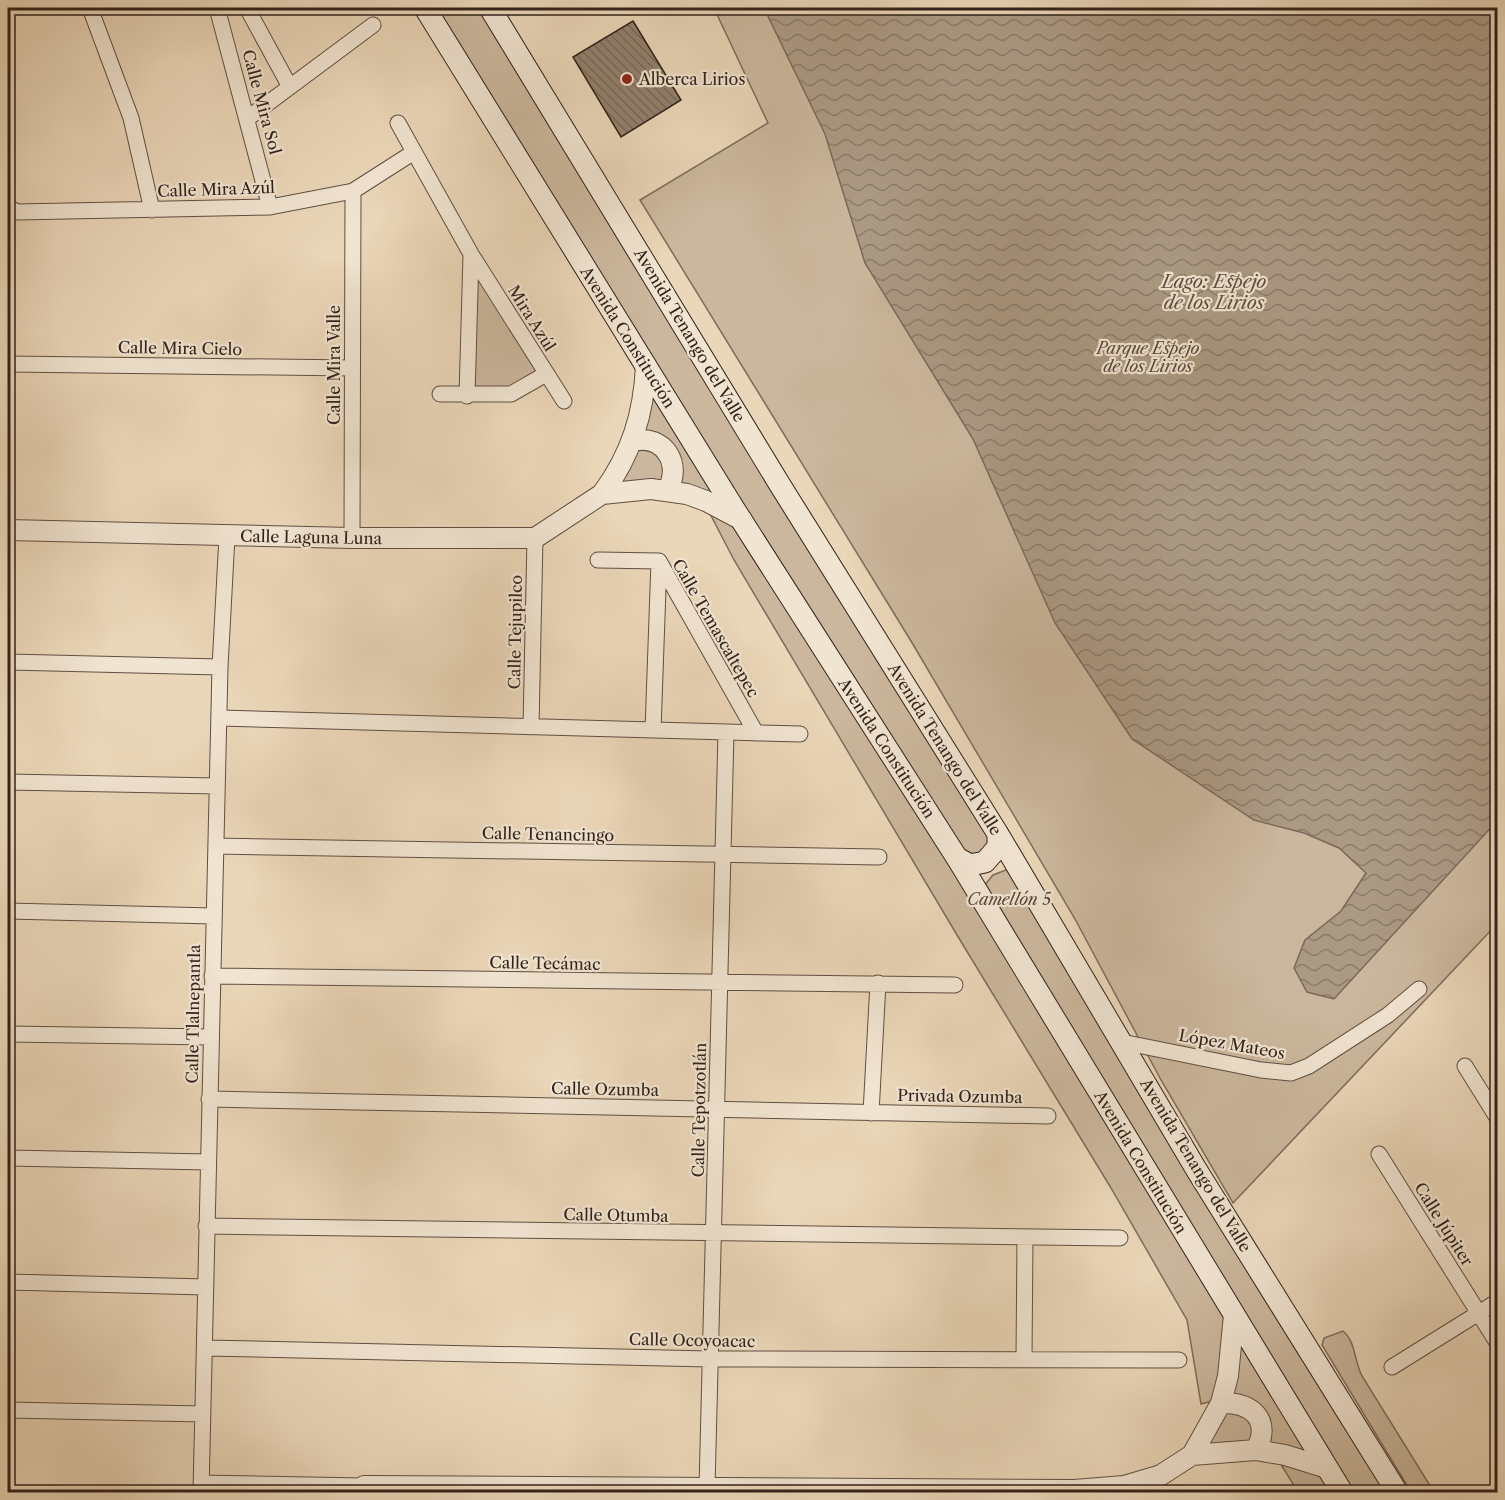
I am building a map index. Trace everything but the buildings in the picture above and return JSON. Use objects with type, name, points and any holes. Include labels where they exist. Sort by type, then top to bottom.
[{"type":"main road","name":"Avenida Constitución","points":[[425,8],[742,520],[957,858],[1342,1492]]},
{"type":"main road","name":"Avenida Tenango del Valle","points":[[490,8],[786,495],[1023,874],[1196,1168],[1397,1492]]},
{"type":"main road","points":[[957,858],[970,865],[985,862],[998,848],[998,834]]},
{"type":"main road","points":[[982,900],[983,885],[993,873],[1011,869],[1023,874]]},
{"type":"street","points":[[90,8],[131,118],[152,210]]},
{"type":"street","name":"Calle Mira Sol","points":[[218,8],[270,207]]},
{"type":"street","points":[[247,8],[290,87]]},
{"type":"street","points":[[248,118],[373,25]]},
{"type":"street","name":"Mira Azúl","points":[[398,123],[471,254],[564,401]]},
{"type":"street","name":"Calle Mira Azúl","points":[[8,207],[17,212],[270,207],[352,191],[414,152]]},
{"type":"street","name":"Calle Mira Valle","points":[[352,191],[352,538]]},
{"type":"street","points":[[467,396],[471,254]]},
{"type":"street","name":"Calle Mira Cielo","points":[[8,364],[352,368]]},
{"type":"street","points":[[602,494],[633,441],[643,404],[645,365]]},
{"type":"street","points":[[440,394],[467,396],[511,394],[546,374]]},
{"type":"street","points":[[633,441],[648,440],[668,452],[674,468],[667,491]]},
{"type":"street","points":[[535,538],[602,494],[634,489],[667,491],[706,501],[742,520]]},
{"type":"street","name":"Calle Laguna Luna","points":[[8,530],[352,538],[535,538]]},
{"type":"street","name":"Calle Tlalnepantla","points":[[201,1488],[220,667],[227,536]]},
{"type":"street","name":"Calle Tejupilco","points":[[531,726],[535,538]]},
{"type":"street","points":[[598,560],[659,561]]},
{"type":"street","name":"Calle Temascaltepec","points":[[653,730],[659,561]]},
{"type":"street","name":"Calle Temascaltepec","points":[[659,561],[756,733]]},
{"type":"street","points":[[8,662],[220,667]]},
{"type":"street","points":[[219,718],[800,734]]},
{"type":"street","name":"Calle Tepotzotlán","points":[[707,1488],[726,733]]},
{"type":"street","points":[[8,782],[217,786]]},
{"type":"street","name":"Calle Tenancingo","points":[[216,846],[879,857]]},
{"type":"street","points":[[8,911],[214,916]]},
{"type":"street","name":"Calle Tecámac","points":[[212,976],[720,984],[955,985]]},
{"type":"street","points":[[871,1113],[878,983]]},
{"type":"street","name":"López Mateos","points":[[1122,1042],[1261,1070],[1291,1073],[1308,1066],[1368,1028],[1419,989]]},
{"type":"street","points":[[8,1034],[211,1037]]},
{"type":"street","points":[[1465,1066],[1497,1119]]},
{"type":"street","name":"Calle Ozumba","points":[[209,1099],[871,1113]]},
{"type":"street","name":"Privada Ozumba","points":[[871,1113],[1048,1116]]},
{"type":"street","name":"Calle Júpiter","points":[[1379,1154],[1497,1344]]},
{"type":"street","points":[[8,1158],[208,1162]]},
{"type":"street","name":"Calle Otumba","points":[[206,1226],[1119,1238]]},
{"type":"street","points":[[1024,1359],[1025,1237]]},
{"type":"street","points":[[8,1282],[205,1287]]},
{"type":"street","points":[[1392,1367],[1497,1301]]},
{"type":"street","points":[[201,1488],[707,1488],[834,1491],[1124,1489],[1161,1475],[1192,1455],[1221,1403],[1228,1376],[1234,1316]]},
{"type":"street","name":"Calle Ocoyoacac","points":[[204,1348],[710,1359],[1179,1360]]},
{"type":"street","points":[[1221,1403],[1235,1402],[1252,1408],[1261,1422],[1261,1442],[1256,1450]]},
{"type":"street","points":[[8,1410],[202,1414]]},
{"type":"street","points":[[1192,1455],[1256,1450],[1285,1455],[1327,1468]]},
{"type":"green space","points":[[428,8],[488,8],[997,835],[971,863]]},
{"type":"green space","name":"Lago: Espejo de los Lirios","points":[[714,8],[1497,8],[1497,924],[1233,1203],[1161,1080],[1075,919],[911,641],[640,200],[768,123]]},
{"type":"green space","points":[[475,266],[541,373],[511,392],[472,393]]},
{"type":"green space","points":[[650,379],[728,508],[675,485],[676,476],[638,435]]},
{"type":"green space","points":[[635,446],[665,456],[664,486],[615,486]]},
{"type":"green space","points":[[706,506],[739,524],[1230,1316],[1217,1400],[1201,1404],[1187,1320],[1111,1188],[960,940],[734,560]]},
{"type":"green space","name":"Camellón 5","points":[[1006,870],[1011,871],[1396,1492],[1344,1492],[984,886],[993,875]]},
{"type":"green space","points":[[1238,1330],[1318,1461],[1263,1448],[1265,1426],[1230,1398]]},
{"type":"green space","points":[[1343,1331],[1353,1346],[1362,1376],[1434,1492],[1411,1492],[1322,1345],[1324,1338]]},
{"type":"green space","points":[[1246,1409],[1259,1441],[1209,1451],[1203,1441],[1220,1411]]},
{"type":"green space","points":[[1277,1458],[1325,1474],[1337,1492],[1298,1492]]},
{"type":"water","name":"Lago: Espejo de los Lirios","points":[[764,8],[1497,8],[1497,821],[1334,999],[1307,992],[1294,968],[1305,940],[1341,911],[1366,873],[1339,848],[1304,833],[1254,820],[1132,739],[1055,623],[973,439],[865,263],[825,134]]},
{"type":"place","name":"Alberca Lirios","points":[[627,79]]},
{"type":"park label","name":"Parque Espejo de los Lirios","points":[[1148,357]]}]
